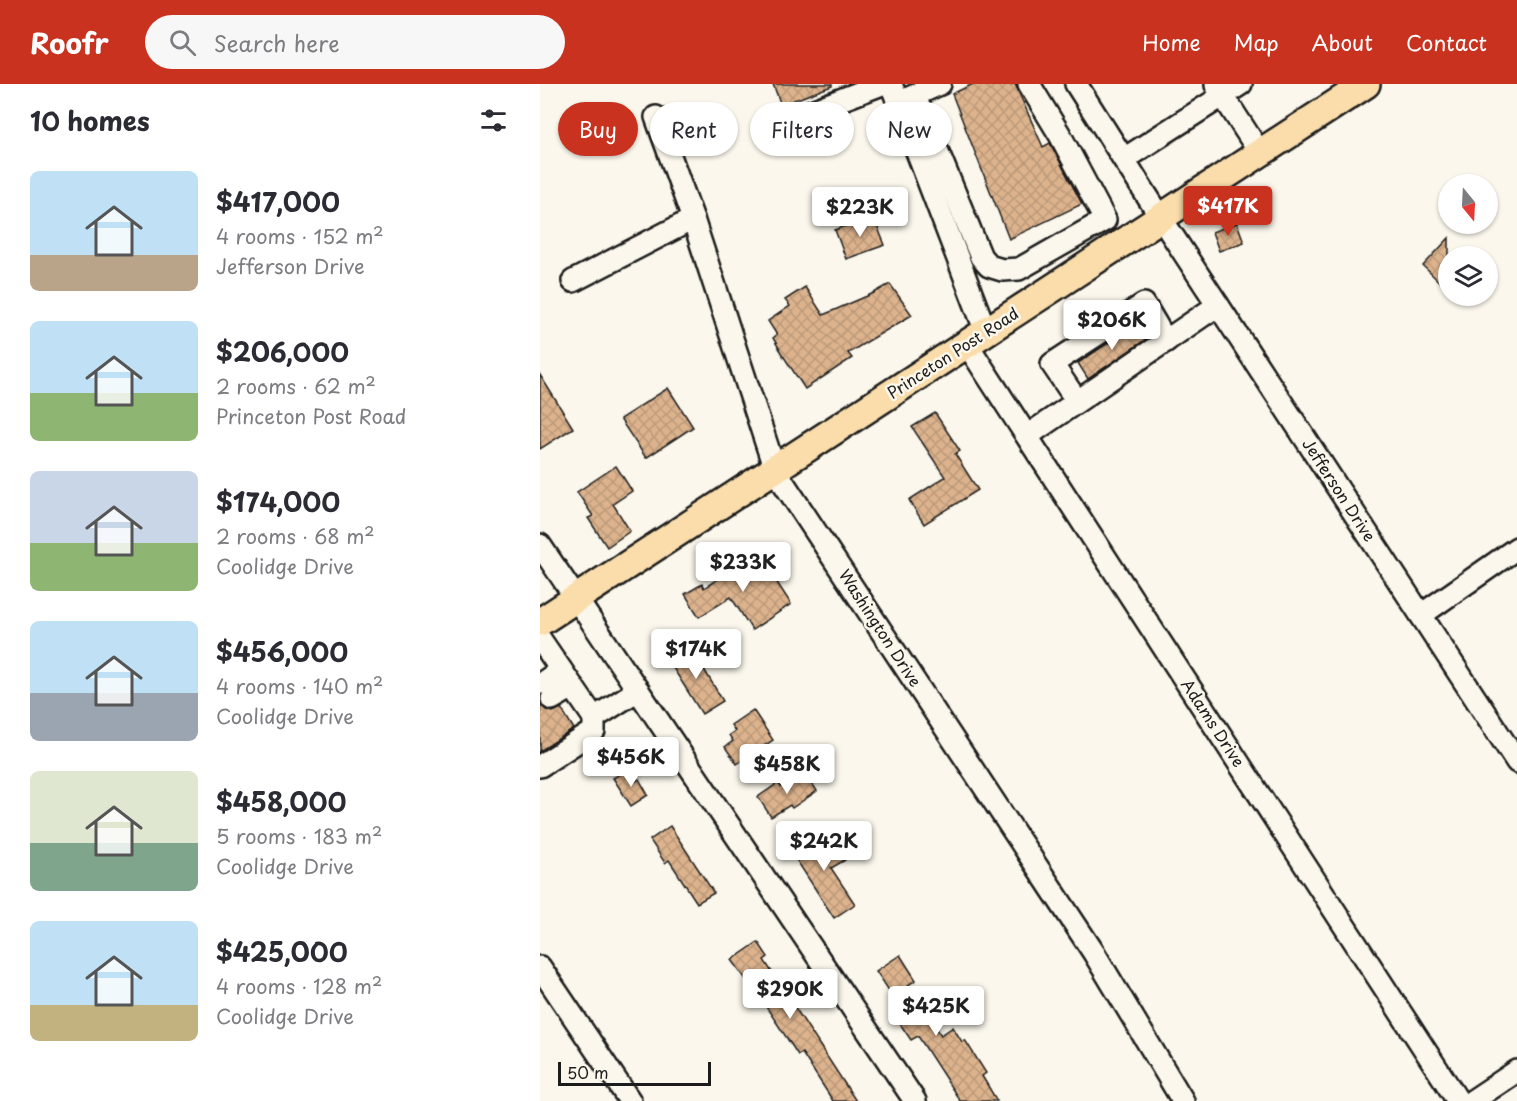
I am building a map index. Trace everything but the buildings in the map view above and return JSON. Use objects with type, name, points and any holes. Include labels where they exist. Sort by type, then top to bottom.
[{"type":"main road","name":"Princeton Post Road","points":[[540,622],[1366,84]]},
{"type":"street","points":[[835,102],[882,84]]},
{"type":"street","points":[[940,84],[902,94],[981,258],[988,266],[1002,270],[1019,269],[1105,220],[1060,135],[1029,84]]},
{"type":"street","name":"Jefferson Drive","points":[[1076,84],[1161,218],[1517,762]]},
{"type":"street","points":[[1124,159],[1219,90],[1241,84]]},
{"type":"street","points":[[1219,90],[1260,153]]},
{"type":"street","name":"Adams Drive","points":[[902,94],[960,266],[977,338],[1027,436],[1458,1101]]},
{"type":"street","name":"Washington Drive","points":[[670,156],[775,470],[1094,953],[1183,1101]]},
{"type":"street","points":[[573,281],[693,219]]},
{"type":"street","points":[[1054,249],[1071,276]]},
{"type":"street","points":[[960,266],[981,258]]},
{"type":"street","points":[[1081,399],[1052,364],[1144,304],[1162,344]]},
{"type":"street","points":[[1027,436],[1218,305]]},
{"type":"street","points":[[540,545],[915,1101]]},
{"type":"street","points":[[1420,615],[1517,548]]},
{"type":"street","points":[[540,639],[553,677],[594,718],[594,731],[540,766]]},
{"type":"street","points":[[594,718],[638,690]]},
{"type":"street","points":[[540,967],[630,1101]]},
{"type":"street","points":[[1472,1101],[1517,1071]]}]
